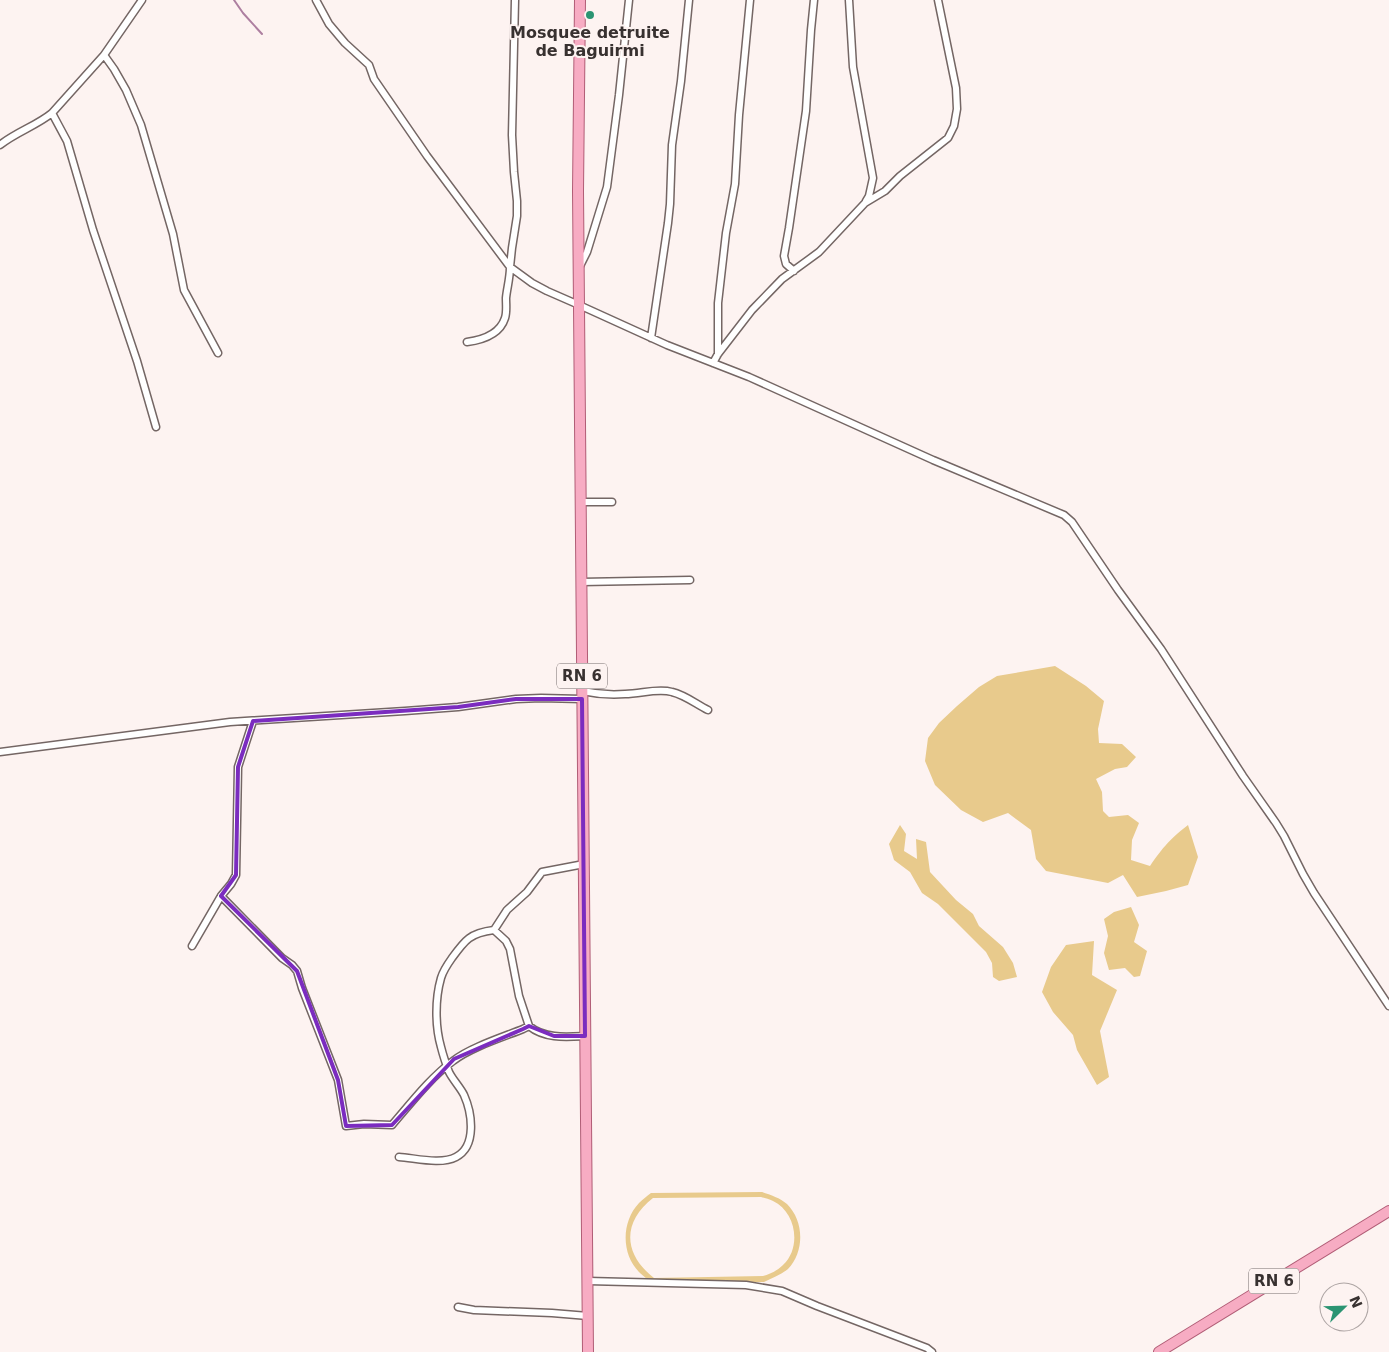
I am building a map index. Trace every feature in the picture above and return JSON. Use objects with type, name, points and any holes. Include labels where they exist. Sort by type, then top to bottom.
[{"type":"main road","name":"RN 6","points":[[580,0],[578,171],[588,1352]]},
{"type":"main road","name":"RN 6","points":[[1159,1352],[1389,1211]]},
{"type":"street","points":[[0,144],[52,113],[104,55],[142,0]]},
{"type":"street","points":[[316,0],[329,24],[345,43],[370,65],[374,79],[427,156],[510,267],[532,283],[668,346],[748,377],[933,460],[1064,515],[1182,680],[1284,836],[1314,893],[1389,1006]]},
{"type":"street","points":[[467,342],[479,340],[496,332],[502,326],[506,317],[506,298],[517,216],[512,135],[515,0]]},
{"type":"street","points":[[579,267],[587,252],[606,187],[619,94],[629,0]]},
{"type":"street","points":[[651,338],[668,223],[672,145],[689,0]]},
{"type":"street","points":[[718,354],[718,303],[726,233],[735,184],[739,115],[750,0]]},
{"type":"street","points":[[794,271],[786,264],[784,256],[806,111],[814,0]]},
{"type":"street","points":[[849,0],[853,67],[873,178],[877,187],[885,192]]},
{"type":"street","points":[[865,202],[885,192],[900,176],[948,138],[954,126],[957,109],[956,88],[938,0]]},
{"type":"street","points":[[104,55],[114,68],[126,90],[141,125],[173,234],[184,290],[218,353]]},
{"type":"street","points":[[52,113],[67,141],[93,230],[141,374],[156,427]]},
{"type":"street","points":[[713,363],[752,310],[782,279],[819,252],[865,202],[869,196],[873,178]]},
{"type":"street","points":[[581,502],[612,502]]},
{"type":"street","points":[[582,582],[690,580]]},
{"type":"street","points":[[0,752],[212,724],[440,709],[516,699],[582,695],[666,691],[683,696],[708,710]]},
{"type":"street","points":[[192,946],[221,896],[236,875],[238,767],[253,721]]},
{"type":"street","points":[[399,1157],[434,1161],[448,1160],[456,1157],[468,1145],[469,1114],[463,1094],[452,1077],[441,1047],[437,1018],[437,1002],[442,974],[452,958],[470,936],[494,930],[507,910],[528,892],[542,872],[584,864]]},
{"type":"street","points":[[221,896],[297,971],[338,1080],[346,1126],[392,1124],[432,1079],[454,1059],[529,1026]]},
{"type":"street","points":[[494,930],[506,941],[510,950],[519,996],[529,1026],[535,1031],[554,1036],[585,1036]]},
{"type":"street","points":[[588,1282],[746,1285],[782,1291],[927,1348],[932,1352]]},
{"type":"street","points":[[458,1307],[474,1310],[588,1316]]},
{"type":"highlighted area","points":[[516,699],[582,699],[585,1036],[554,1036],[529,1026],[454,1059],[392,1125],[346,1126],[338,1080],[297,971],[221,896],[236,875],[238,767],[253,721],[458,707]]},
{"type":"shaded area","points":[[1055,666],[1086,686],[1104,701],[1098,729],[1099,743],[1122,744],[1136,757],[1127,767],[1115,769],[1096,779],[1102,792],[1103,811],[1109,817],[1128,815],[1139,823],[1132,840],[1131,860],[1150,866],[1167,843],[1188,825],[1198,857],[1188,885],[1137,897],[1123,875],[1108,883],[1046,871],[1036,859],[1031,830],[1008,813],[983,822],[961,810],[935,785],[925,761],[928,738],[939,723],[979,687],[997,676]]},
{"type":"shaded area","points":[[900,825],[906,834],[904,851],[917,859],[916,839],[926,842],[930,872],[956,900],[973,914],[979,926],[1003,947],[1013,963],[1017,977],[999,981],[993,977],[992,963],[986,952],[938,904],[922,893],[910,872],[894,860],[889,844]]},
{"type":"shaded area","points":[[1131,907],[1139,925],[1134,942],[1147,951],[1140,976],[1134,977],[1125,968],[1109,970],[1104,953],[1108,936],[1104,919],[1114,912]]},
{"type":"shaded area","points":[[1094,941],[1092,975],[1117,990],[1100,1031],[1109,1077],[1097,1085],[1077,1050],[1073,1035],[1053,1012],[1042,992],[1051,967],[1066,945]]},
{"type":"shaded area","points":[[762,1192],[781,1200],[793,1211],[799,1227],[800,1245],[794,1262],[779,1275],[764,1282],[653,1283],[634,1266],[629,1257],[626,1238],[626,1229],[633,1211],[651,1193]],"holes":[[[761,1197],[781,1206],[787,1213],[794,1230],[793,1249],[789,1258],[776,1271],[763,1276],[654,1278],[636,1259],[630,1238],[632,1228],[636,1217],[653,1198]]]},
{"type":"waterway","points":[[234,0],[262,34]]},
{"type":"place","name":"Mosquee detruite de Baguirmi","points":[[590,15]]}]
